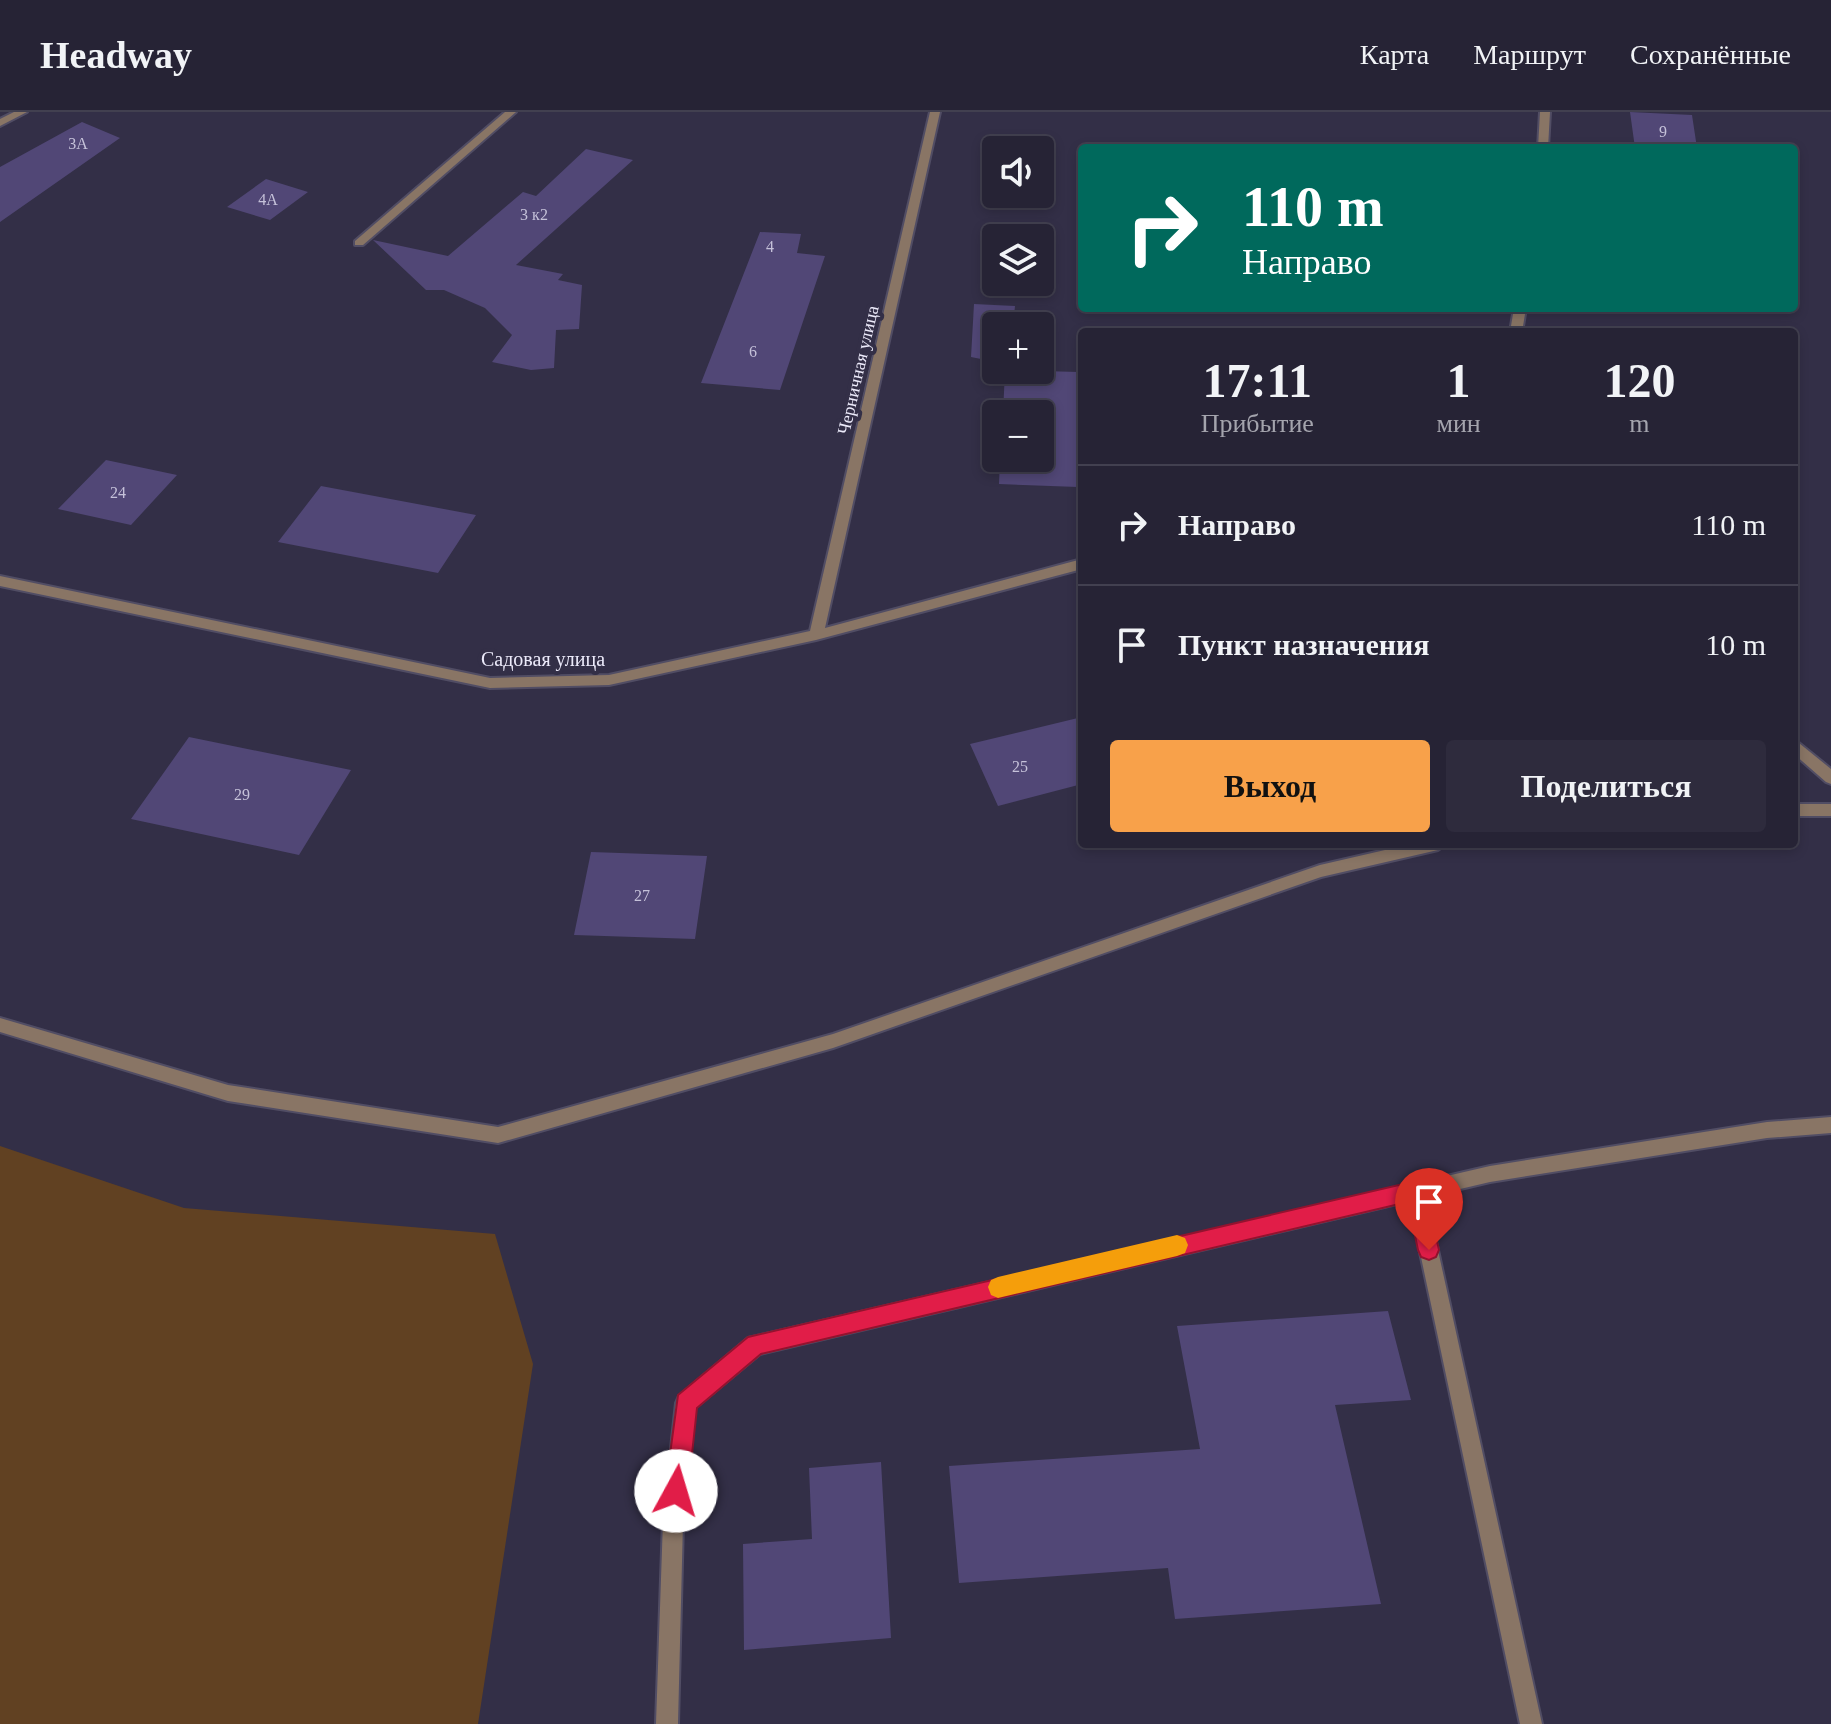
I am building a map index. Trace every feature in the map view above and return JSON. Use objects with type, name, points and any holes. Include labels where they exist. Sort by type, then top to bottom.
[{"type":"street","points":[[0,123],[22,112]]},
{"type":"street","points":[[359,243],[511,112]]},
{"type":"street","name":"Черничная улица","points":[[816,635],[935,112]]},
{"type":"street","points":[[1543,144],[1545,112]]},
{"type":"street","name":"Садовая улица","points":[[0,581],[490,683],[609,680],[816,635],[1078,565]]},
{"type":"street","points":[[1798,749],[1831,778]]},
{"type":"street","points":[[1798,810],[1831,810]]},
{"type":"street","points":[[0,1025],[228,1093],[498,1135],[833,1041],[1320,871],[1421,848]]},
{"type":"street","points":[[667,1724],[673,1521],[686,1403],[755,1345],[1490,1174],[1752,1132],[1831,1125]]},
{"type":"street","points":[[1416,1191],[1531,1724]]},
{"type":"shaded area","points":[[0,1146],[184,1208],[495,1234],[533,1364],[478,1724],[0,1724]]},
{"type":"building","points":[[1630,112],[1692,115],[1696,144],[1634,144]]},
{"type":"building","points":[[82,122],[120,138],[0,222],[0,167]]},
{"type":"building","points":[[586,149],[633,160],[516,265],[563,274],[558,280],[582,285],[579,329],[556,330],[554,368],[531,370],[492,362],[512,335],[485,308],[444,290],[426,290],[373,240],[448,256],[523,192],[536,196]]},
{"type":"building","points":[[266,179],[308,192],[270,220],[227,207]]},
{"type":"building","points":[[760,232],[801,234],[797,253],[825,256],[780,390],[701,383]]},
{"type":"building","points":[[974,304],[1015,306],[1014,312],[982,312],[982,359],[971,357]]},
{"type":"building","points":[[1054,371],[1078,372],[1078,487],[999,484],[999,472],[1054,472],[1054,400],[1004,400],[1004,384],[1054,384]]},
{"type":"building","points":[[106,460],[177,475],[131,525],[58,509]]},
{"type":"building","points":[[321,486],[476,515],[438,573],[278,542]]},
{"type":"building","points":[[1078,718],[1078,785],[998,806],[970,744]]},
{"type":"building","points":[[189,737],[351,770],[299,855],[131,819]]},
{"type":"building","points":[[591,852],[707,856],[695,939],[574,935]]},
{"type":"building","points":[[1388,1311],[1411,1400],[1335,1405],[1381,1604],[1175,1619],[1168,1568],[959,1583],[949,1466],[1200,1449],[1177,1326]]},
{"type":"building","points":[[881,1462],[891,1638],[744,1650],[743,1544],[812,1539],[809,1468]]},
{"type":"slow traffic","points":[[998,1287],[1177,1245]]},
{"type":"route","points":[[676,1491],[686,1403],[755,1345],[1416,1191],[1429,1250]]}]
